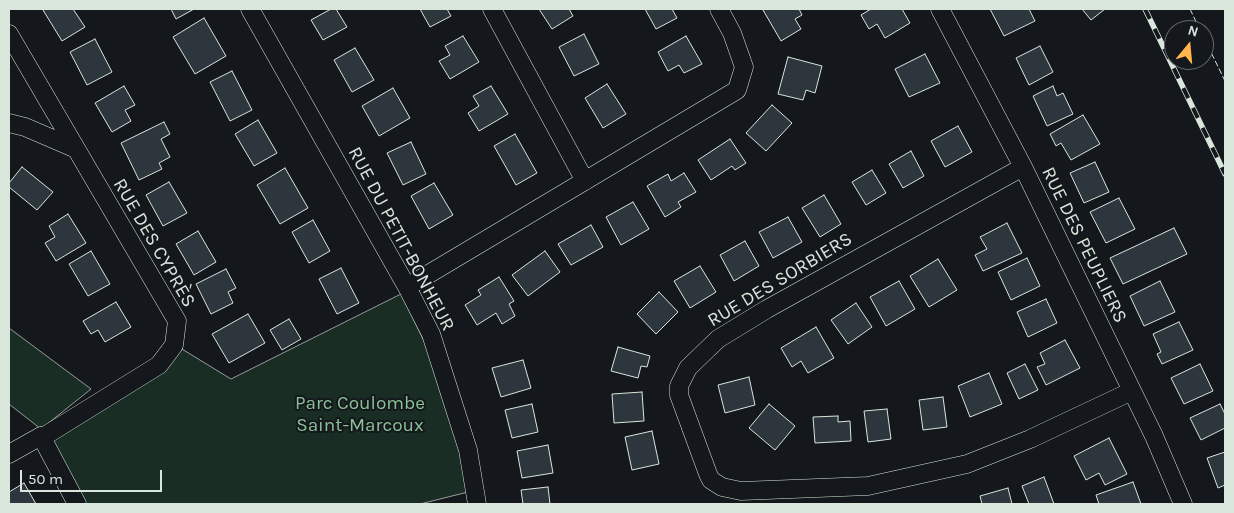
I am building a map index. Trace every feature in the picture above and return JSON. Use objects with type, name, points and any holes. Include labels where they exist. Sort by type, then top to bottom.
[{"type":"street","name":"RUE DU PETIT-BONHEUR","points":[[250,9],[408,287],[431,334],[468,450],[477,504]]},
{"type":"street","points":[[492,9],[585,181]]},
{"type":"street","points":[[408,287],[736,90],[744,67],[732,33],[719,9]]},
{"type":"street","name":"RUE DES PEUPLIERS","points":[[940,9],[1023,167],[1163,454],[1184,504]]},
{"type":"street","name":"RUE DES CYPRÈS","points":[[9,34],[177,321],[174,345],[159,365],[43,436],[9,454]]},
{"type":"street","points":[[9,123],[25,127],[74,148]]},
{"type":"street","name":"RUE DES SORBIERS","points":[[1023,167],[767,309],[718,339],[688,368],[679,386],[679,396],[708,474],[711,480],[722,487],[741,490],[868,486],[967,464],[1030,439],[1132,391]]},
{"type":"street","points":[[40,436],[77,504]]},
{"type":"green space","name":"Parc Coulombe Saint-Marcoux","points":[[401,294],[447,388],[472,491],[420,504],[78,504],[43,437],[177,346],[231,379]]},
{"type":"green space","points":[[9,328],[91,389],[41,429],[9,404]]},
{"type":"building","points":[[73,9],[85,27],[62,41],[43,10]]},
{"type":"building","points":[[171,9],[194,9],[176,19]]},
{"type":"building","points":[[331,9],[336,9],[347,27],[323,40],[311,20]]},
{"type":"building","points":[[420,9],[447,9],[451,16],[430,27]]},
{"type":"building","points":[[539,9],[569,9],[573,16],[552,29]]},
{"type":"building","points":[[645,9],[672,9],[677,18],[656,29]]},
{"type":"building","points":[[799,9],[802,15],[795,19],[801,29],[781,41],[763,10]]},
{"type":"building","points":[[871,9],[902,9],[910,23],[885,38],[877,24],[869,29],[861,15]]},
{"type":"building","points":[[990,9],[1029,9],[1035,21],[1004,36]]},
{"type":"building","points":[[1082,9],[1105,9],[1091,20]]},
{"type":"building","points":[[204,18],[226,56],[195,74],[173,37]]},
{"type":"building","points":[[584,34],[599,64],[574,76],[559,47]]},
{"type":"building","points":[[463,36],[479,62],[450,79],[439,61],[450,55],[445,46]]},
{"type":"building","points":[[686,36],[702,64],[684,73],[679,65],[668,71],[658,52]]},
{"type":"building","points":[[95,39],[112,72],[87,85],[70,52]]},
{"type":"building","points":[[1040,46],[1053,72],[1029,85],[1016,58]]},
{"type":"building","points":[[355,48],[374,80],[352,92],[334,60]]},
{"type":"building","points":[[925,54],[940,83],[909,97],[895,69]]},
{"type":"building","points":[[788,57],[822,66],[815,93],[806,90],[803,100],[778,94]]},
{"type":"building","points":[[232,71],[252,110],[230,121],[210,82]]},
{"type":"building","points":[[607,84],[626,114],[603,128],[585,98]]},
{"type":"building","points":[[124,86],[135,105],[125,110],[131,121],[112,132],[95,103]]},
{"type":"building","points":[[491,86],[508,114],[479,131],[468,113],[479,106],[473,96]]},
{"type":"building","points":[[1053,86],[1057,96],[1063,93],[1073,114],[1047,126],[1033,96]]},
{"type":"building","points":[[393,88],[410,118],[379,136],[362,106]]},
{"type":"building","points":[[772,105],[792,123],[766,151],[746,133]]},
{"type":"building","points":[[1083,115],[1100,144],[1071,160],[1061,143],[1056,146],[1050,134]]},
{"type":"building","points":[[258,120],[277,153],[254,166],[235,134]]},
{"type":"building","points":[[164,122],[170,134],[161,139],[170,157],[159,163],[162,169],[139,180],[121,143]]},
{"type":"building","points":[[958,126],[972,152],[945,167],[931,141]]},
{"type":"building","points":[[515,134],[537,173],[516,185],[494,146]]},
{"type":"building","points":[[730,139],[746,163],[735,170],[732,166],[711,180],[698,160]]},
{"type":"building","points":[[411,142],[426,174],[403,185],[387,153]]},
{"type":"building","points":[[911,151],[924,176],[903,188],[889,164]]},
{"type":"building","points":[[1095,162],[1109,192],[1084,203],[1070,173]]},
{"type":"building","points":[[22,167],[53,192],[37,210],[9,187],[9,183]]},
{"type":"building","points":[[285,168],[308,208],[280,224],[257,185]]},
{"type":"building","points":[[872,170],[886,193],[866,205],[852,182]]},
{"type":"building","points":[[684,173],[696,192],[678,202],[681,207],[665,217],[647,186],[668,174],[671,181]]},
{"type":"building","points":[[169,182],[187,213],[163,226],[146,195]]},
{"type":"building","points":[[434,183],[453,215],[429,229],[411,196]]},
{"type":"building","points":[[824,195],[841,224],[820,237],[802,208]]},
{"type":"building","points":[[1119,198],[1135,229],[1106,243],[1090,212]]},
{"type":"building","points":[[633,202],[649,229],[621,245],[606,217]]},
{"type":"building","points":[[68,214],[86,243],[56,261],[45,243],[55,237],[49,226]]},
{"type":"building","points":[[788,217],[802,242],[773,258],[759,232]]},
{"type":"building","points":[[313,220],[330,251],[309,263],[292,232]]},
{"type":"building","points":[[1007,223],[1022,253],[983,271],[975,255],[987,249],[980,237]]},
{"type":"building","points":[[591,225],[603,247],[571,265],[558,244]]},
{"type":"building","points":[[1174,228],[1187,254],[1123,284],[1110,258]]},
{"type":"building","points":[[198,231],[216,262],[194,275],[176,244]]},
{"type":"building","points":[[745,241],[759,266],[734,281],[720,255]]},
{"type":"building","points":[[91,251],[110,284],[88,296],[69,264]]},
{"type":"building","points":[[545,251],[560,272],[528,296],[512,275]]},
{"type":"building","points":[[1027,258],[1040,286],[1011,300],[998,272]]},
{"type":"building","points":[[938,259],[957,290],[929,307],[910,276]]},
{"type":"building","points":[[700,266],[716,292],[690,308],[674,281]]},
{"type":"building","points":[[341,268],[359,303],[337,314],[319,279]]},
{"type":"building","points":[[226,269],[236,288],[228,292],[233,303],[211,314],[196,284]]},
{"type":"building","points":[[499,277],[514,301],[509,304],[515,316],[502,324],[496,313],[477,325],[465,305],[481,295],[478,290]]},
{"type":"building","points":[[899,281],[915,309],[886,326],[870,297]]},
{"type":"building","points":[[1160,281],[1175,312],[1144,326],[1130,296]]},
{"type":"building","points":[[659,292],[678,312],[656,334],[637,314]]},
{"type":"building","points":[[1046,299],[1057,323],[1028,337],[1017,312]]},
{"type":"building","points":[[116,302],[131,327],[105,342],[98,330],[91,334],[83,321]]},
{"type":"building","points":[[856,303],[872,327],[848,344],[831,320]]},
{"type":"building","points":[[248,314],[265,343],[229,363],[212,334]]},
{"type":"building","points":[[289,319],[301,339],[282,350],[270,330]]},
{"type":"building","points":[[1179,322],[1193,350],[1162,364],[1157,354],[1161,352],[1153,334]]},
{"type":"building","points":[[816,327],[834,358],[808,373],[801,361],[792,367],[781,348]]},
{"type":"building","points":[[1065,340],[1080,368],[1046,385],[1037,367],[1045,364],[1040,353]]},
{"type":"building","points":[[618,347],[650,356],[647,367],[641,366],[638,378],[611,371]]},
{"type":"building","points":[[523,360],[531,388],[501,397],[492,368]]},
{"type":"building","points":[[1025,364],[1038,390],[1019,399],[1007,373]]},
{"type":"building","points":[[1200,364],[1213,391],[1184,404],[1171,378]]},
{"type":"building","points":[[989,373],[1002,404],[970,417],[958,386]]},
{"type":"building","points":[[749,377],[755,405],[725,413],[718,385]]},
{"type":"building","points":[[642,392],[644,421],[614,423],[612,394]]},
{"type":"building","points":[[943,397],[947,427],[923,430],[919,400]]},
{"type":"building","points":[[532,404],[538,432],[512,438],[505,410]]},
{"type":"building","points":[[769,404],[795,426],[775,450],[749,428]]},
{"type":"building","points":[[1220,404],[1225,414],[1225,428],[1201,440],[1190,418]]},
{"type":"building","points":[[887,409],[891,439],[868,442],[864,411]]},
{"type":"building","points":[[838,416],[838,422],[850,421],[851,441],[815,443],[813,417]]},
{"type":"building","points":[[652,431],[659,464],[632,470],[625,437]]},
{"type":"building","points":[[1109,438],[1127,474],[1105,485],[1099,473],[1086,480],[1074,456]]},
{"type":"building","points":[[548,445],[553,473],[522,478],[517,451]]},
{"type":"building","points":[[1225,452],[1225,485],[1218,488],[1207,458]]},
{"type":"building","points":[[1044,477],[1054,504],[1029,504],[1022,486]]},
{"type":"building","points":[[1133,482],[1141,504],[1099,504],[1096,495]]},
{"type":"building","points":[[24,483],[36,504],[9,504],[9,492]]},
{"type":"building","points":[[548,487],[550,504],[523,504],[521,490]]},
{"type":"building","points":[[1008,488],[1012,504],[982,504],[980,496]]},
{"type":"railway","points":[[1145,9],[1225,174]]},
{"type":"fence","points":[[1190,9],[1195,20]]},
{"type":"fence","points":[[1214,58],[1225,81]]}]
